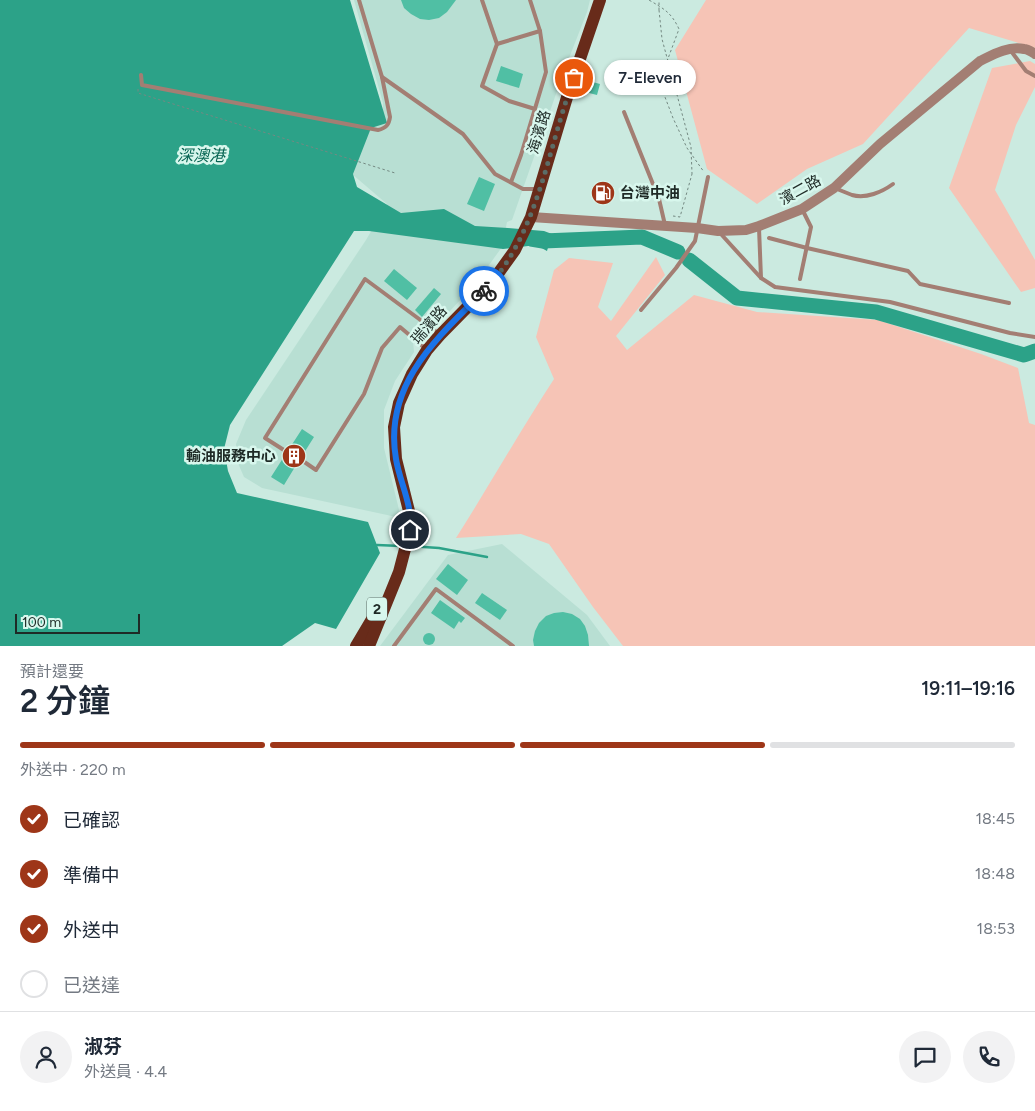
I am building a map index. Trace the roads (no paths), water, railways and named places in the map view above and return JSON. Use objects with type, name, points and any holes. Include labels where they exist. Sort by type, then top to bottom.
[{"type":"main road","name":"海濱路","points":[[528,223],[568,94],[600,0]]},
{"type":"main road","name":"瑞濱路","points":[[399,572],[410,530],[410,514],[396,459],[394,428],[399,403],[412,374],[427,350],[492,282],[515,250],[528,223]]},
{"type":"main road","name":"2","points":[[356,646],[399,572]]},
{"type":"main road","name":"2","points":[[370,646],[399,572]]},
{"type":"street","points":[[1010,49],[1025,49],[1035,54]]},
{"type":"street","name":"濱二路","points":[[528,223],[665,225],[718,231],[746,230],[759,226],[802,209],[834,188],[880,144],[980,61],[998,52],[1010,49]]},
{"type":"lane","points":[[141,75],[142,85],[378,130],[384,128],[389,123],[390,117],[382,77],[358,0]]},
{"type":"lane","points":[[482,0],[496,44],[482,86],[509,101],[535,109]]},
{"type":"lane","points":[[511,182],[546,72],[540,31],[530,0]]},
{"type":"lane","points":[[496,44],[540,31]]},
{"type":"lane","points":[[1010,49],[1026,71],[1035,76]]},
{"type":"lane","points":[[382,77],[463,134],[495,174],[523,189],[539,189]]},
{"type":"lane","points":[[624,112],[659,199],[665,225]]},
{"type":"lane","points":[[641,310],[676,268],[694,241],[708,177]]},
{"type":"lane","points":[[834,188],[854,196],[866,196],[883,191],[894,184]]},
{"type":"lane","points":[[800,279],[811,227],[802,209]]},
{"type":"lane","points":[[759,226],[761,278]]},
{"type":"lane","points":[[718,231],[761,278],[775,287],[890,302],[1010,333],[1035,337]]},
{"type":"lane","points":[[769,238],[908,271],[920,284],[1009,303]]},
{"type":"lane","points":[[288,452],[265,438],[365,279],[440,335]]},
{"type":"lane","points":[[300,459],[316,470],[364,394],[382,348],[400,326],[427,350]]},
{"type":"lane","points":[[394,646],[436,589],[513,646]]},
{"type":"water","name":"深澳港","points":[[0,0],[350,0],[387,123],[371,128],[353,174],[357,187],[401,213],[444,209],[475,226],[544,231],[552,234],[547,251],[536,245],[503,249],[369,231],[354,231],[230,425],[224,449],[228,471],[237,493],[368,522],[380,553],[336,629],[315,623],[282,646],[0,646]]},
{"type":"waterway","points":[[531,239],[543,241],[642,237],[678,252]]},
{"type":"waterway","points":[[689,260],[737,298],[876,312],[1024,355],[1035,351]]},
{"type":"waterway","points":[[377,545],[401,546]]},
{"type":"waterway","points":[[409,546],[439,548],[487,557]]},
{"type":"place","name":"7-Eleven","points":[[574,78]]},
{"type":"place","name":"台灣中油","points":[[603,193]]},
{"type":"place","name":"輸油服務中心","points":[[294,456]]}]
